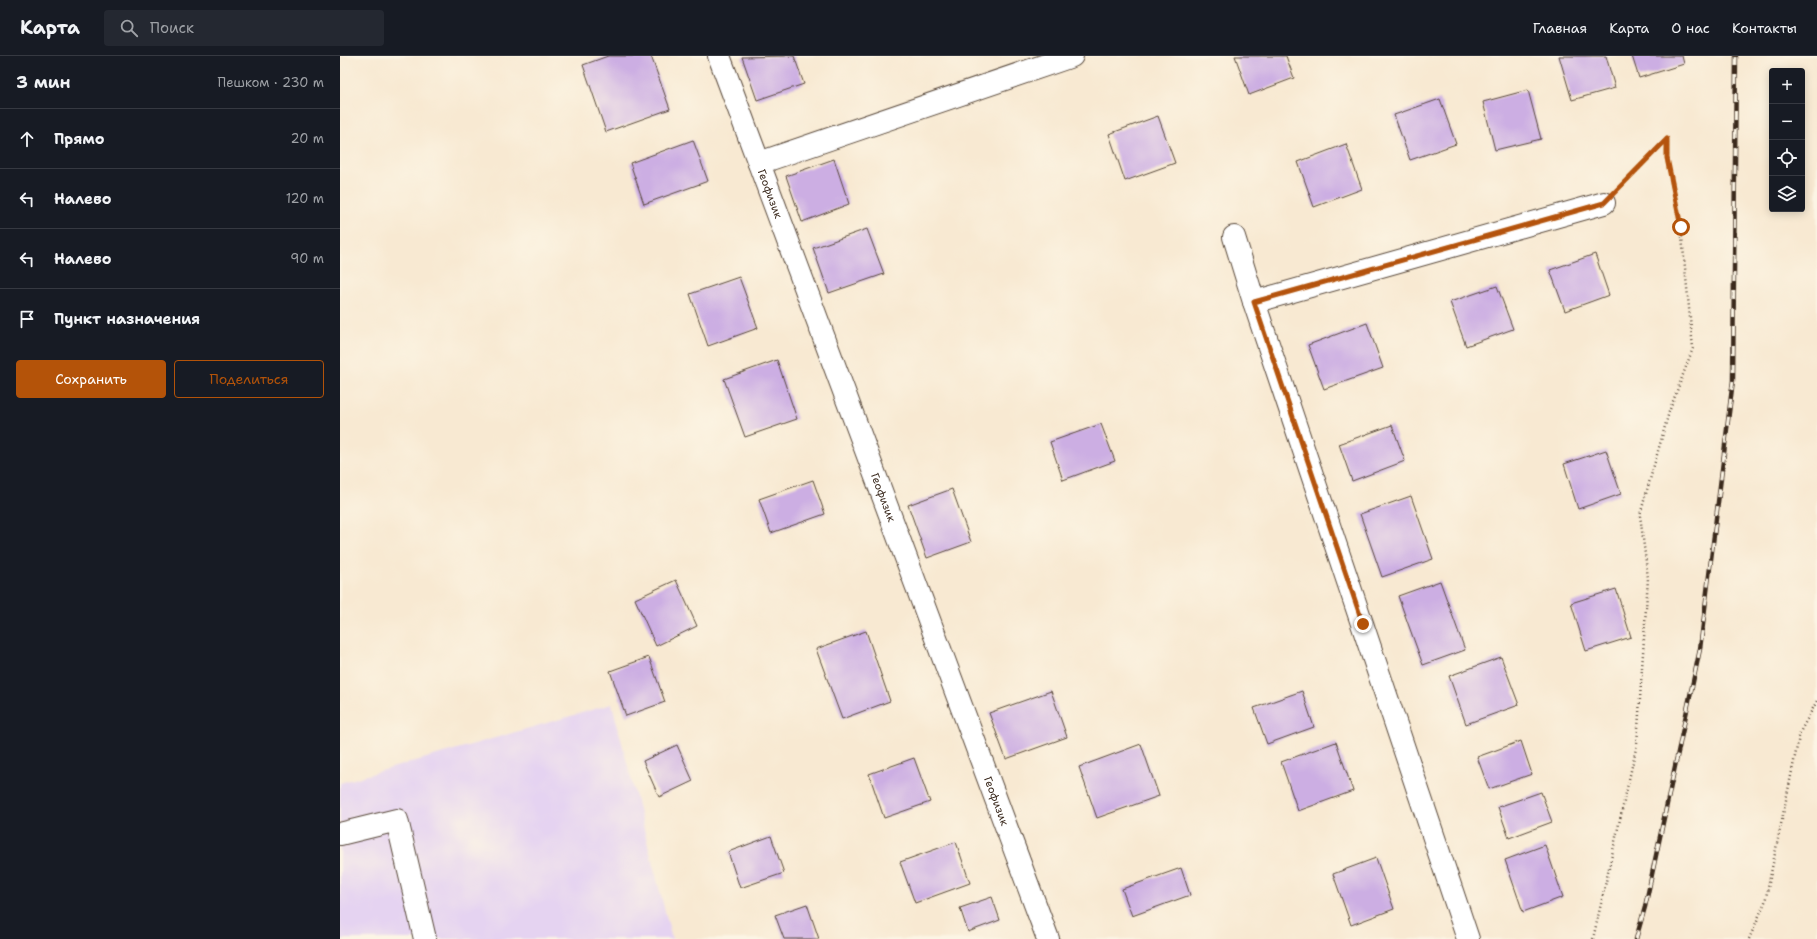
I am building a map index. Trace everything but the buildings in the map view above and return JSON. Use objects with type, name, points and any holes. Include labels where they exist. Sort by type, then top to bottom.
[{"type":"street","name":"Геофизик","points":[[719,56],[1048,939]]},
{"type":"street","points":[[759,163],[1072,56]]},
{"type":"street","points":[[1254,302],[1604,203]]},
{"type":"street","points":[[1234,237],[1254,302],[1468,939]]},
{"type":"street","points":[[340,834],[396,820],[425,939]]},
{"type":"path","points":[[1593,939],[1637,744],[1648,578],[1640,515],[1669,412],[1693,348],[1681,227],[1667,158],[1667,139],[1604,203]]},
{"type":"path","points":[[1749,939],[1765,902],[1800,732],[1817,701]]},
{"type":"shaded area","points":[[612,704],[672,939],[340,939],[340,783]]},
{"type":"railway","points":[[1636,939],[1645,907],[1700,649],[1733,380],[1736,56]]},
{"type":"route","points":[[1363,624],[1254,302],[1604,203],[1667,139],[1667,158],[1681,227]]}]
